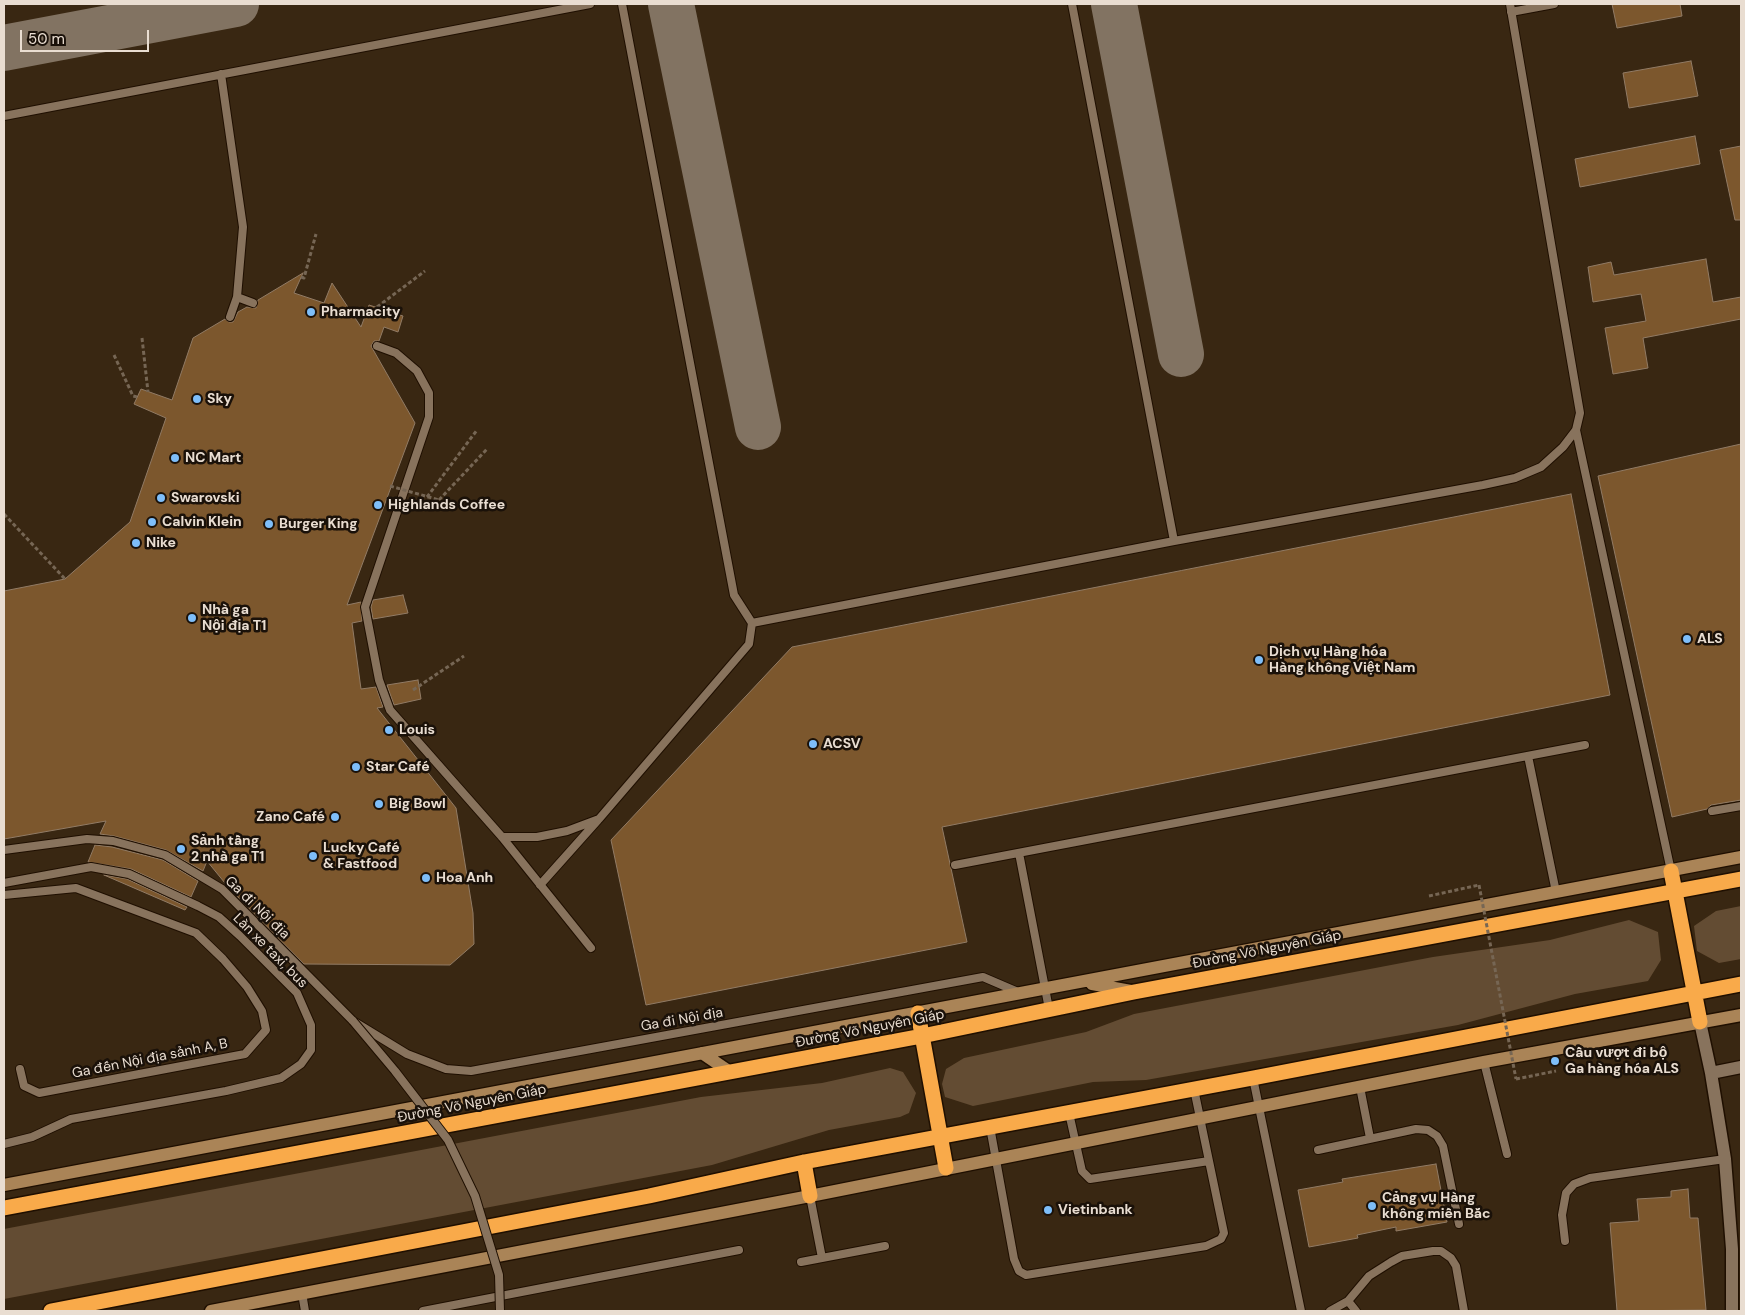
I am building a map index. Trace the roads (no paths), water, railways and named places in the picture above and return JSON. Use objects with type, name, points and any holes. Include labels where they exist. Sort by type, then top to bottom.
[{"type":"highway","points":[[1671,871],[1700,1022]]},
{"type":"highway","name":"Đường Võ Nguyên Giáp","points":[[4,1208],[922,1036],[1134,992],[1741,879]]},
{"type":"highway","points":[[51,1311],[648,1196],[804,1162],[1741,984]]},
{"type":"highway","points":[[918,1013],[946,1168]]},
{"type":"highway","points":[[804,1162],[810,1196]]},
{"type":"main road","name":"Đường Võ Nguyên Giáp","points":[[4,1185],[1045,990],[1741,857]]},
{"type":"main road","points":[[1086,982],[1134,992]]},
{"type":"main road","points":[[211,1311],[810,1196],[1484,1062],[1741,1015]]},
{"type":"main road","points":[[702,1053],[730,1072]]},
{"type":"street","points":[[1700,1022],[1711,1073],[1725,1160],[1732,1249],[1732,1311]]},
{"type":"street","points":[[1711,1073],[1741,1067]]},
{"type":"lane","points":[[4,116],[590,4]]},
{"type":"lane","points":[[540,885],[750,644],[752,623],[734,595],[622,4]]},
{"type":"lane","points":[[1072,4],[1174,541]]},
{"type":"lane","points":[[752,623],[1174,541],[1515,478],[1540,467],[1563,447],[1576,430],[1580,413],[1510,8],[1554,4]]},
{"type":"lane","points":[[220,74],[243,227],[237,297],[230,317]]},
{"type":"lane","points":[[237,297],[253,303]]},
{"type":"lane","points":[[377,346],[396,353],[417,371],[429,393],[429,417],[365,607],[378,680],[390,710],[502,838],[591,948]]},
{"type":"lane","points":[[1576,430],[1671,871]]},
{"type":"lane","points":[[955,865],[1585,745]]},
{"type":"lane","points":[[1528,756],[1556,892]]},
{"type":"lane","points":[[1712,811],[1741,806]]},
{"type":"lane","points":[[502,838],[537,837],[567,831],[599,819]]},
{"type":"lane","name":"Ga đi Nội địa","points":[[4,850],[87,839],[113,841],[165,855],[222,888],[353,1021],[395,1071],[448,1140],[478,1204],[499,1275],[500,1311]]},
{"type":"lane","points":[[1019,853],[1049,1009]]},
{"type":"lane","name":"Làn xe taxi, bus","points":[[4,883],[91,867],[129,874],[190,902],[219,917],[298,993],[311,1025],[311,1050],[301,1064],[282,1078],[226,1091],[71,1119],[32,1137],[4,1144]]},
{"type":"lane","name":"Ga đến Nội địa sảnh A, B","points":[[4,895],[76,888],[196,933],[223,959],[246,987],[262,1011],[266,1030],[245,1054],[39,1093],[24,1086],[20,1069]]},
{"type":"lane","name":"Ga đi Nội địa","points":[[353,1021],[425,1063],[446,1069],[471,1071],[983,977],[1022,994]]},
{"type":"lane","points":[[1484,1062],[1507,1154]]},
{"type":"lane","points":[[1253,1078],[1301,1311]]},
{"type":"lane","points":[[1360,1087],[1370,1138]]},
{"type":"lane","points":[[990,1127],[1014,1259],[1019,1271],[1026,1275],[1206,1246],[1221,1239],[1224,1233],[1194,1089]]},
{"type":"lane","points":[[1069,1113],[1082,1171],[1090,1179],[1209,1161]]},
{"type":"lane","points":[[1318,1150],[1416,1129],[1428,1130],[1437,1136],[1443,1146],[1459,1224]]},
{"type":"lane","points":[[1565,1241],[1562,1215],[1564,1200],[1566,1193],[1574,1184],[1590,1178],[1725,1160]]},
{"type":"lane","points":[[810,1196],[822,1258]]},
{"type":"lane","points":[[801,1262],[885,1246]]},
{"type":"lane","points":[[423,1311],[740,1250]]},
{"type":"lane","points":[[1330,1311],[1348,1301],[1370,1276],[1402,1256],[1441,1251],[1451,1258],[1456,1266],[1464,1311]]},
{"type":"lane","points":[[302,1293],[305,1311]]},
{"type":"lane","points":[[1348,1301],[1356,1311]]},
{"type":"place","name":"Pharmacity","points":[[311,312]]},
{"type":"place","name":"Sky","points":[[197,399]]},
{"type":"place","name":"NC Mart","points":[[175,458]]},
{"type":"place","name":"Swarovski","points":[[161,498]]},
{"type":"place","name":"Highlands Coffee","points":[[378,505]]},
{"type":"place","name":"Calvin Klein","points":[[152,522]]},
{"type":"place","name":"Burger King","points":[[269,524]]},
{"type":"place","name":"Nike","points":[[136,543]]},
{"type":"place","name":"Nhà ga Nội địa T1","points":[[192,618]]},
{"type":"place","name":"ALS","points":[[1687,639]]},
{"type":"place","name":"Dịch vụ Hàng hóa Hàng không Việt Nam","points":[[1259,660]]},
{"type":"place","name":"Louis","points":[[389,730]]},
{"type":"place","name":"ACSV","points":[[813,744]]},
{"type":"place","name":"Star Café","points":[[356,767]]},
{"type":"place","name":"Big Bowl","points":[[379,804]]},
{"type":"place","name":"Zano Café","points":[[335,817]]},
{"type":"place","name":"Sảnh tầng 2 nhà ga T1","points":[[181,849]]},
{"type":"place","name":"Lucky Café & Fastfood","points":[[313,856]]},
{"type":"place","name":"Hoa Anh","points":[[426,878]]},
{"type":"place","name":"Cầu vượt đi bộ Ga hàng hóa ALS","points":[[1555,1061]]},
{"type":"place","name":"Cảng vụ Hàng không miền Bắc","points":[[1372,1206]]},
{"type":"place","name":"Vietinbank","points":[[1048,1210]]}]
